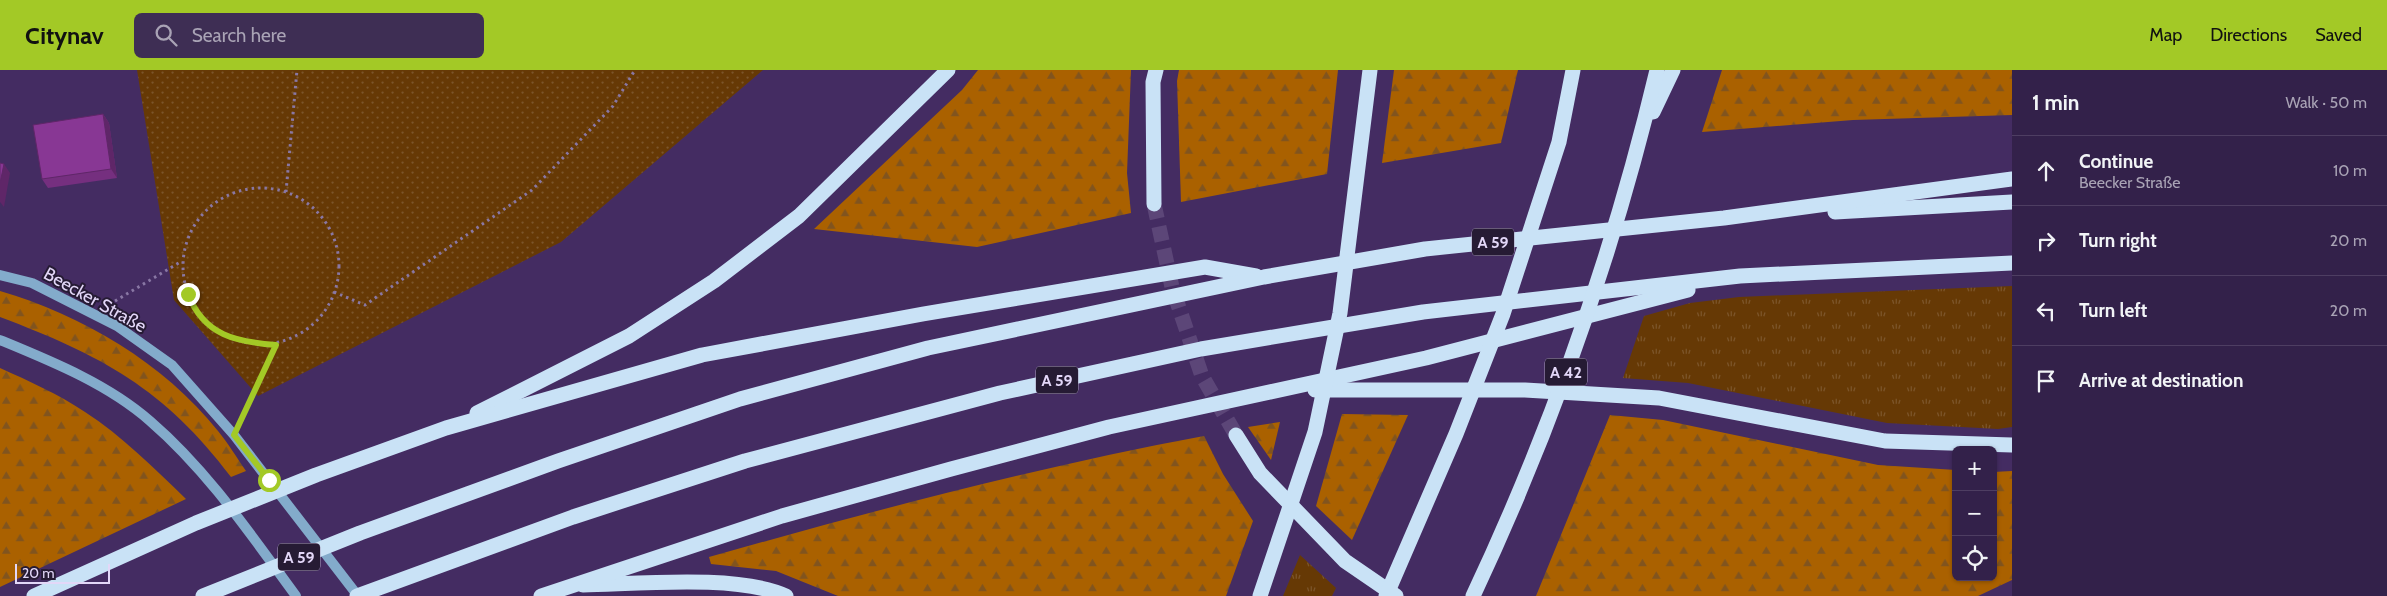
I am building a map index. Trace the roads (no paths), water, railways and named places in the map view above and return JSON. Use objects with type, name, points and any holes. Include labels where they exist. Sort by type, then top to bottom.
[{"type":"highway","points":[[446,428],[629,336],[714,281],[798,216],[948,70]]},
{"type":"highway","points":[[1154,204],[1154,82],[1156,70]]},
{"type":"highway","points":[[1260,596],[1280,543],[1317,423],[1340,313],[1370,70]]},
{"type":"highway","points":[[1386,596],[1456,434],[1499,323],[1559,142],[1573,70]]},
{"type":"highway","name":"A 42","points":[[1473,596],[1498,542],[1550,418],[1607,255],[1640,140],[1657,70]]},
{"type":"highway","points":[[1640,140],[1673,70]]},
{"type":"highway","points":[[1724,218],[2012,179]]},
{"type":"highway","name":"A 59","points":[[203,596],[238,580],[360,533],[558,461],[740,399],[928,348],[1264,277],[1425,249],[1724,218],[2012,202]]},
{"type":"highway","name":"A 59","points":[[358,596],[573,517],[745,461],[1000,393],[1201,349],[1423,312],[1740,276],[2012,263]]},
{"type":"highway","points":[[34,596],[196,523],[446,428],[702,355],[914,316],[1205,267],[1264,277]]},
{"type":"highway","points":[[541,596],[782,516],[951,468],[1109,427],[1426,358],[1740,276]]},
{"type":"highway","points":[[1286,390],[1525,390],[1659,398],[1885,441],[2001,447],[2012,445]]},
{"type":"highway","points":[[1236,436],[1260,473],[1346,561],[1396,596]]},
{"type":"highway","points":[[567,586],[716,583],[775,591],[786,596]]},
{"type":"street","name":"Beecker Straße","points":[[0,274],[32,283],[117,326],[172,365],[234,435],[358,596]]},
{"type":"street","points":[[0,340],[101,387],[150,420],[212,484],[296,596]]},
{"type":"tunnel","points":[[1154,204],[1172,287],[1202,376],[1236,435]]}]
